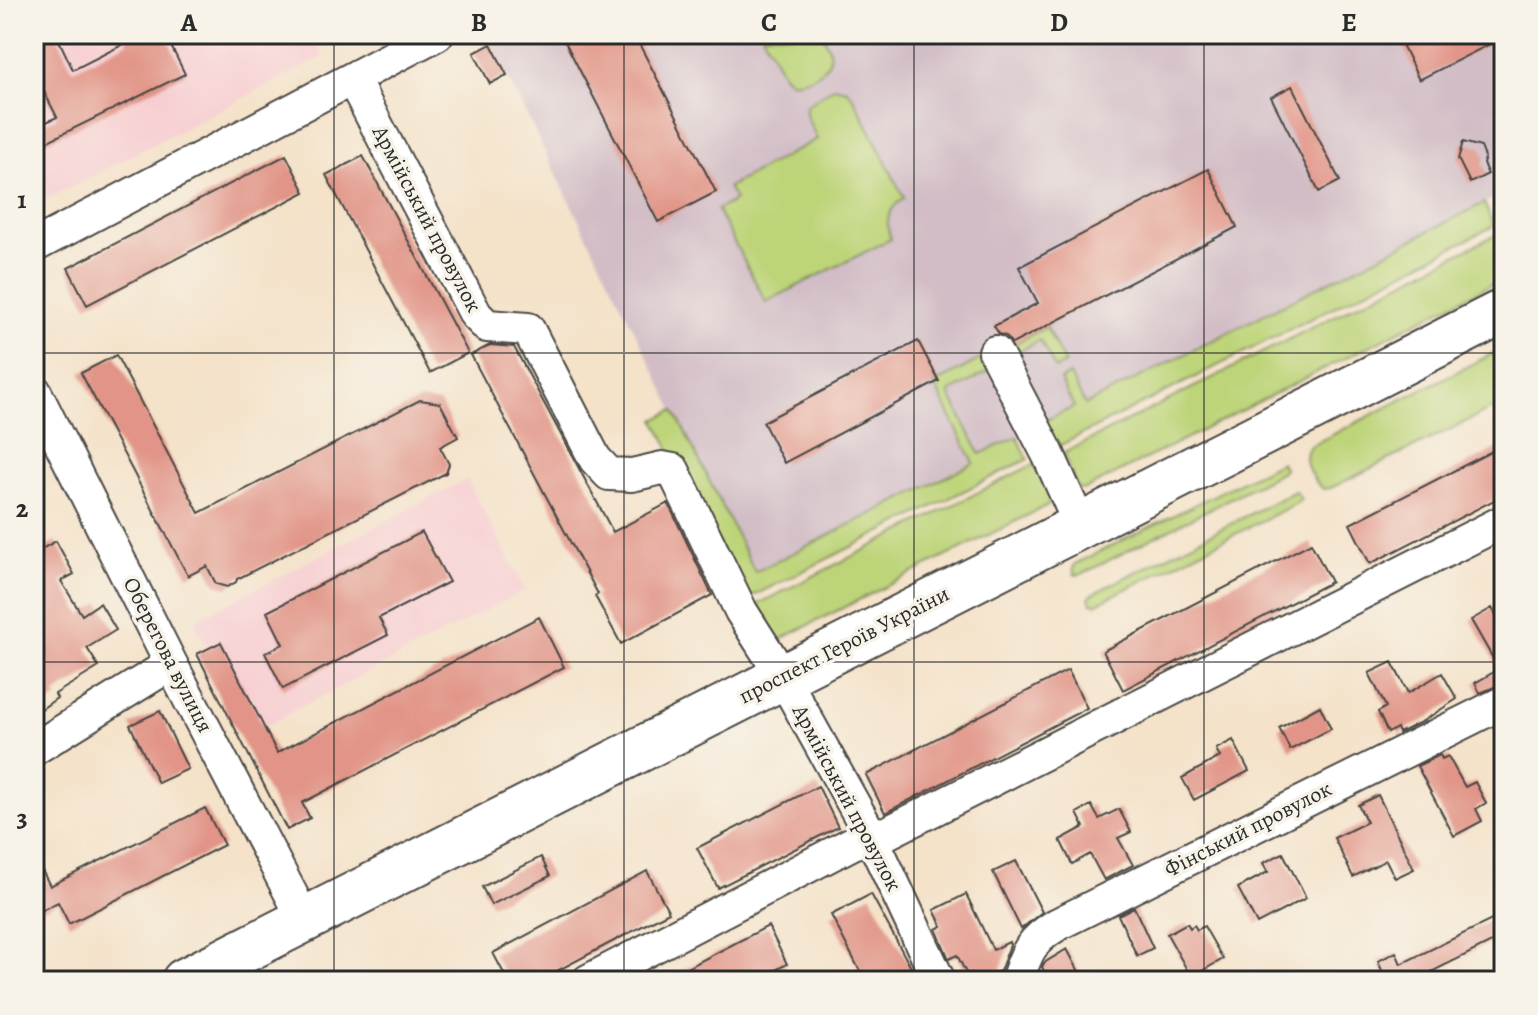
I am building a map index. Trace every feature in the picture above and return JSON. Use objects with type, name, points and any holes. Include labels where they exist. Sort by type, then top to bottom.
[{"type":"highway","name":"проспект Героїв України","points":[[184,981],[1504,311]]},
{"type":"street","points":[[34,246],[437,34]]},
{"type":"street","name":"Армійський провулок","points":[[353,80],[476,315],[487,326],[528,329],[595,459],[609,474],[632,475],[662,468],[673,470],[741,611],[783,677],[870,834],[939,981]]},
{"type":"street","points":[[995,352],[1048,454],[1080,525]]},
{"type":"street","name":"Оберегова вулиця","points":[[34,390],[171,664],[304,919]]},
{"type":"street","points":[[588,981],[870,834],[887,833],[1504,521]]},
{"type":"street","points":[[34,749],[171,664]]},
{"type":"street","name":"Фінський провулок","points":[[1017,981],[1029,947],[1049,929],[1504,702]]},
{"type":"shaded area","points":[[34,34],[311,34],[323,57],[34,206]]},
{"type":"shaded area","points":[[486,34],[1504,34],[1504,193],[755,572]]},
{"type":"shaded area","points":[[467,479],[525,590],[252,733],[194,621]]},
{"type":"green space","points":[[762,34],[822,34],[829,50],[827,65],[803,80],[790,81],[784,76]]},
{"type":"green space","points":[[834,87],[847,90],[854,99],[904,198],[889,216],[891,239],[766,302],[717,210],[735,200],[728,187],[817,139],[806,115],[806,106]]},
{"type":"green space","points":[[1484,203],[1494,226],[1055,448],[1040,423],[1074,407],[1060,380],[1070,375],[1085,405]]},
{"type":"green space","points":[[1502,234],[1504,278],[1086,489],[1078,490],[1064,453]]},
{"type":"green space","points":[[1046,327],[1065,364],[1055,369],[1040,340],[1007,357],[1007,348]]},
{"type":"green space","points":[[1504,348],[1504,403],[1331,488],[1323,489],[1314,480],[1306,457],[1310,446]]},
{"type":"green space","points":[[984,357],[991,370],[949,393],[980,454],[1017,437],[1028,459],[751,597],[743,593],[655,420],[674,410],[755,572],[974,463],[934,384]]},
{"type":"green space","points":[[1281,462],[1282,472],[1075,575],[1075,564]]},
{"type":"green space","points":[[1032,465],[1042,469],[1052,503],[779,640],[773,640],[756,606],[760,603]]},
{"type":"green space","points":[[1295,491],[1301,499],[1297,503],[1096,604],[1091,603],[1089,598],[1092,594]]},
{"type":"building","points":[[34,34],[56,34],[73,70],[128,42],[124,34],[165,34],[185,74],[34,148],[34,128],[57,117],[34,72]]},
{"type":"building","points":[[561,34],[634,34],[716,192],[658,222]]},
{"type":"building","points":[[1397,34],[1504,34],[1504,37],[1419,80]]},
{"type":"building","points":[[491,44],[507,75],[490,84],[474,53]]},
{"type":"building","points":[[1292,86],[1340,181],[1319,192],[1271,97]]},
{"type":"building","points":[[1463,142],[1481,147],[1488,174],[1470,183],[1458,159]]},
{"type":"building","points":[[286,155],[305,192],[87,305],[68,268]]},
{"type":"building","points":[[363,156],[468,353],[430,373],[326,175]]},
{"type":"building","points":[[1208,169],[1237,227],[1012,344],[1006,336],[999,334],[994,326],[1038,303],[1019,267]]},
{"type":"building","points":[[918,341],[939,381],[784,463],[763,422]]},
{"type":"building","points":[[490,345],[514,347],[613,532],[668,503],[712,595],[621,644],[595,596],[598,594],[471,355]]},
{"type":"building","points":[[116,355],[199,513],[420,400],[440,403],[458,437],[440,447],[449,464],[446,473],[237,579],[227,587],[216,584],[207,566],[188,576],[81,373]]},
{"type":"building","points":[[1504,445],[1504,495],[1370,564],[1350,524]]},
{"type":"building","points":[[422,532],[449,582],[379,618],[388,635],[283,689],[265,653],[283,644],[267,612]]},
{"type":"building","points":[[56,541],[74,574],[61,581],[82,615],[100,603],[116,630],[87,648],[99,667],[55,694],[57,698],[40,710],[34,700],[34,553]]},
{"type":"building","points":[[1311,543],[1331,582],[1123,690],[1103,651]]},
{"type":"building","points":[[1492,608],[1504,629],[1504,683],[1480,693],[1475,683],[1499,669],[1471,620]]},
{"type":"building","points":[[539,617],[564,667],[302,803],[310,818],[287,830],[197,654],[221,642],[277,753]]},
{"type":"building","points":[[1392,662],[1408,693],[1442,673],[1457,699],[1399,733],[1397,728],[1388,733],[1378,712],[1386,707],[1369,673]]},
{"type":"building","points":[[1068,670],[1087,708],[885,813],[866,775]]},
{"type":"building","points":[[1320,706],[1331,729],[1290,750],[1279,728]]},
{"type":"building","points":[[160,711],[188,769],[158,783],[130,725]]},
{"type":"building","points":[[1233,740],[1249,771],[1194,800],[1182,778],[1220,757],[1216,749]]},
{"type":"building","points":[[1440,755],[1442,759],[1448,756],[1465,787],[1475,782],[1486,803],[1476,809],[1482,821],[1454,836],[1417,766]]},
{"type":"building","points":[[818,786],[838,827],[718,888],[697,848]]},
{"type":"building","points":[[1378,795],[1414,869],[1395,878],[1386,860],[1353,877],[1334,838],[1367,822],[1358,805]]},
{"type":"building","points":[[1091,805],[1099,819],[1119,809],[1131,832],[1118,838],[1133,865],[1104,880],[1090,854],[1072,864],[1060,840],[1084,827],[1077,813]]},
{"type":"building","points":[[205,808],[224,845],[69,924],[58,902],[34,914],[34,855],[50,886]]},
{"type":"building","points":[[1283,853],[1306,898],[1257,924],[1238,888],[1268,872],[1263,863]]},
{"type":"building","points":[[541,857],[550,876],[491,905],[482,887]]},
{"type":"building","points":[[1016,861],[1042,912],[1021,929],[993,872]]},
{"type":"building","points":[[647,871],[669,912],[538,981],[508,981],[493,953]]},
{"type":"building","points":[[871,894],[915,975],[904,981],[865,981],[831,915]]},
{"type":"building","points":[[966,894],[993,950],[1009,942],[1010,945],[1000,971],[980,981],[975,981],[971,973],[967,975],[957,955],[949,959],[936,929],[942,926],[934,910]]},
{"type":"building","points":[[1134,907],[1153,948],[1137,956],[1118,915]]},
{"type":"building","points":[[1504,914],[1504,936],[1413,981],[1366,981],[1383,973],[1378,961],[1396,952],[1401,964]]},
{"type":"building","points":[[1187,923],[1197,930],[1204,926],[1223,959],[1191,977],[1167,934]]},
{"type":"building","points":[[768,926],[787,964],[755,981],[662,981]]},
{"type":"building","points":[[1067,949],[1084,981],[1049,981],[1042,967],[1044,963]]}]
